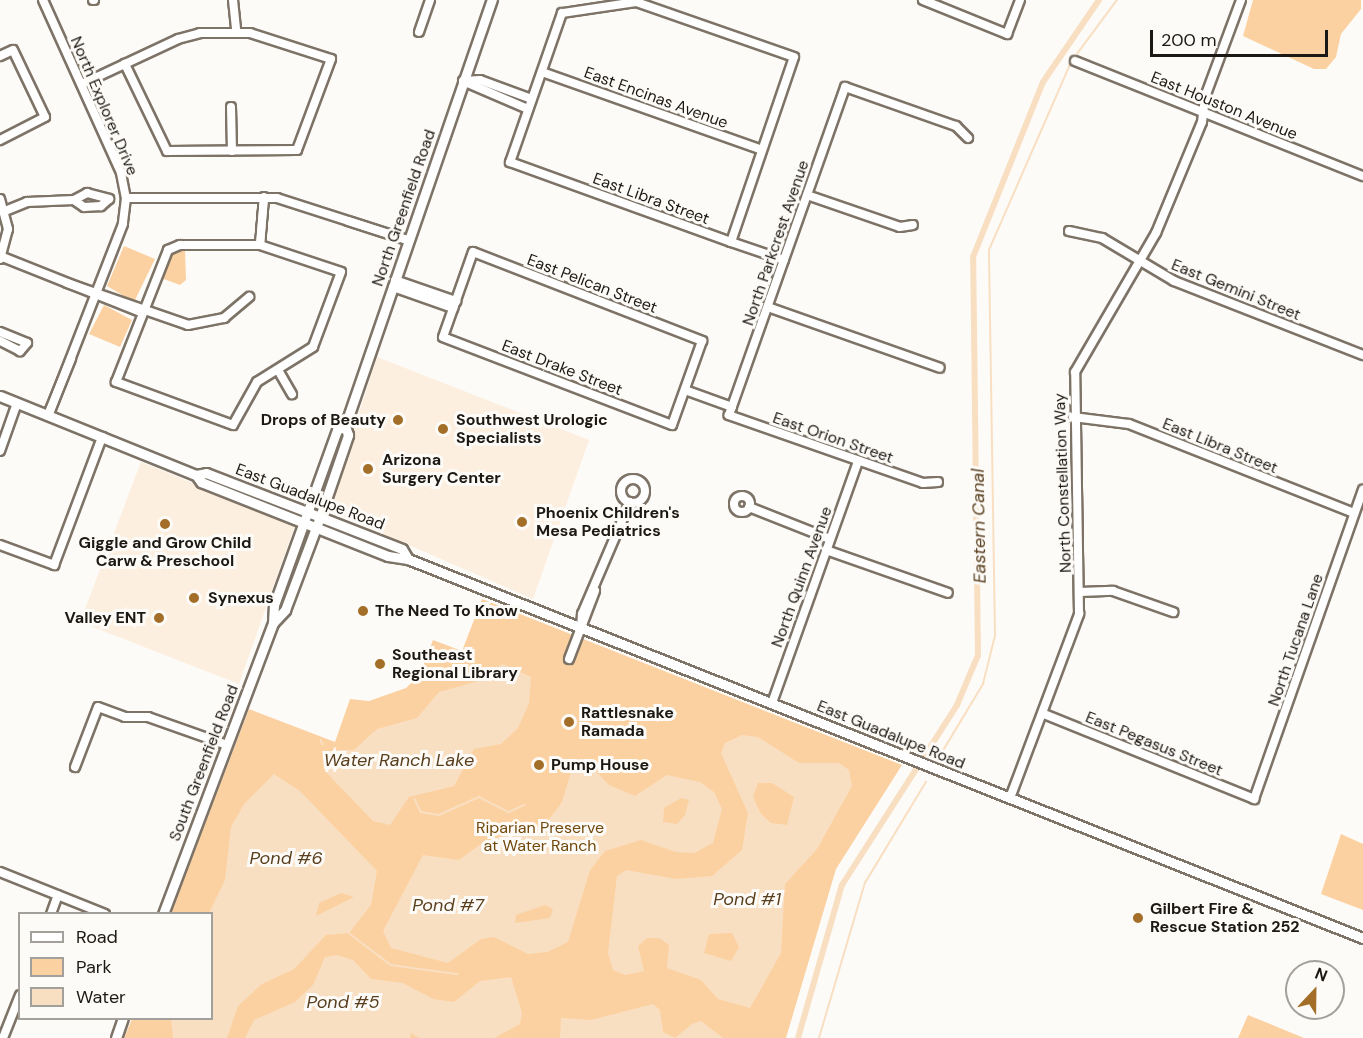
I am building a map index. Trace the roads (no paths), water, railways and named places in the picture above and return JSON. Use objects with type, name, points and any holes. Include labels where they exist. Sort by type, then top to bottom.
[{"type":"main road","name":"North Greenfield Road","points":[[318,522],[348,435],[345,426],[492,0]]},
{"type":"main road","name":"East Guadalupe Road","points":[[0,396],[196,475],[201,482],[402,549],[408,559],[1363,938]]},
{"type":"main road","name":"North Greenfield Road","points":[[307,518],[337,430],[345,426]]},
{"type":"main road","points":[[273,623],[278,596],[307,518]]},
{"type":"main road","name":"South Greenfield Road","points":[[164,912],[273,623],[285,610],[318,522]]},
{"type":"main road","points":[[116,1038],[122,1020]]},
{"type":"street","name":"North Explorer Drive","points":[[43,0],[82,84],[126,198],[123,224],[48,416]]},
{"type":"street","points":[[233,0],[236,31]]},
{"type":"street","points":[[419,32],[430,0]]},
{"type":"street","points":[[923,0],[1007,34],[1020,0]]},
{"type":"street","name":"North Constellation Way","points":[[1010,798],[1044,714],[1079,614],[1073,417],[1081,355],[1156,233],[1204,113],[1241,0]]},
{"type":"street","points":[[463,81],[528,109],[562,13],[636,2],[794,57],[731,242]]},
{"type":"street","points":[[82,84],[124,64],[178,39],[236,31],[331,59],[297,150],[167,151],[124,64]]},
{"type":"street","points":[[0,56],[13,50],[45,117],[0,140]]},
{"type":"street","name":"East Houston Avenue","points":[[1075,61],[1363,176]]},
{"type":"street","name":"East Encinas Avenue","points":[[542,72],[762,150]]},
{"type":"street","points":[[463,81],[480,80],[532,99]]},
{"type":"street","name":"North Parkcrest Avenue","points":[[732,407],[845,87],[956,126],[968,138]]},
{"type":"street","points":[[231,107],[232,151]]},
{"type":"street","name":"East Libra Street","points":[[528,109],[510,162],[784,260]]},
{"type":"street","points":[[807,195],[900,227],[913,225]]},
{"type":"street","points":[[260,245],[264,197]]},
{"type":"street","points":[[126,198],[264,197],[408,240]]},
{"type":"street","points":[[0,199],[8,229],[0,257],[141,312],[196,325],[234,312],[249,297]]},
{"type":"street","points":[[5,211],[27,202],[75,200]]},
{"type":"street","name":"East Gemini Street","points":[[1069,231],[1102,238],[1174,281],[1363,355]]},
{"type":"street","points":[[260,245],[341,269],[316,342],[303,357],[251,387],[230,426],[114,380],[141,312],[171,248],[260,245]]},
{"type":"street","name":"East Pelican Street","points":[[454,304],[473,252],[702,341],[685,390]]},
{"type":"street","points":[[394,284],[454,304]]},
{"type":"street","name":"East Drake Street","points":[[454,304],[443,337],[672,425],[685,390]]},
{"type":"street","points":[[768,307],[940,368]]},
{"type":"street","points":[[0,332],[27,343],[20,351],[0,341]]},
{"type":"street","points":[[278,370],[292,394]]},
{"type":"street","points":[[685,390],[732,407]]},
{"type":"street","points":[[0,451],[18,403]]},
{"type":"street","name":"East Orion Street","points":[[732,407],[729,415],[923,483],[938,482]]},
{"type":"street","name":"East Libra Street","points":[[1073,417],[1129,424],[1354,513]]},
{"type":"street","points":[[0,545],[54,565],[102,437]]},
{"type":"street","name":"North Quinn Avenue","points":[[772,703],[858,461]]},
{"type":"street","name":"North Tucana Lane","points":[[1254,799],[1363,490]]},
{"type":"street","points":[[569,659],[630,502]]},
{"type":"street","points":[[749,507],[830,539]]},
{"type":"street","points":[[826,550],[948,593]]},
{"type":"street","points":[[1080,592],[1113,591],[1173,612]]},
{"type":"street","points":[[75,767],[98,707],[125,717],[148,717],[227,745]]},
{"type":"street","name":"East Pegasus Street","points":[[1044,714],[1254,799]]},
{"type":"street","points":[[0,872],[100,912]]},
{"type":"street","points":[[52,912],[58,895]]},
{"type":"street","points":[[3,1038],[18,1000]]},
{"type":"water","name":"Water Ranch Lake","points":[[503,664],[531,677],[529,703],[518,728],[501,744],[474,749],[454,786],[409,797],[390,825],[373,821],[324,770],[336,750],[354,750],[377,729],[417,718],[439,692],[475,682]]},
{"type":"water","name":"Pond #1","points":[[742,735],[758,737],[799,763],[839,763],[849,770],[852,786],[817,849],[785,884],[781,953],[750,1008],[718,999],[701,980],[667,968],[669,945],[659,938],[647,938],[638,946],[644,971],[625,975],[613,970],[608,953],[617,876],[626,870],[676,879],[712,876],[742,850],[748,813],[721,753],[725,743]],"holes":[[[758,783],[772,783],[794,797],[787,825],[771,823],[761,814],[753,797]],[[732,933],[739,947],[731,961],[704,953],[709,934]]]},
{"type":"water","name":"Pond #7","points":[[586,761],[609,785],[635,796],[667,775],[700,782],[714,792],[722,809],[713,843],[694,853],[676,852],[641,840],[605,851],[590,870],[568,942],[547,952],[528,954],[494,937],[481,939],[448,963],[391,948],[383,931],[423,855],[459,860],[485,841],[544,826],[562,802],[574,762]],"holes":[[[681,798],[689,800],[685,815],[677,824],[663,822],[664,808]],[[545,905],[553,909],[550,918],[515,923],[516,915]]]},
{"type":"water","name":"Pond #6","points":[[274,774],[300,791],[377,871],[371,905],[349,933],[326,935],[294,969],[262,984],[238,1006],[227,1038],[173,1038],[171,1020],[213,1020],[213,912],[209,912],[225,880],[231,827],[244,804]],"holes":[[[341,893],[354,897],[316,916],[319,903]]]},
{"type":"water","name":"Pond #5","points":[[337,955],[353,960],[371,979],[403,983],[433,999],[454,1002],[480,981],[511,977],[522,1013],[520,1024],[494,1038],[419,1038],[411,1033],[410,1038],[245,1038],[254,1020],[295,1002],[313,985],[325,957]]},
{"type":"water","points":[[653,1004],[660,1010],[663,1032],[675,1038],[560,1038],[561,1018],[591,1020]]},
{"type":"water","points":[[701,1021],[723,1038],[675,1038],[692,1024]]},
{"type":"waterway","name":"Eastern Canal","points":[[798,1038],[842,885],[957,705],[978,655],[973,257],[1043,82],[1099,0]]},
{"type":"waterway","points":[[1077,54],[1117,0]]},
{"type":"waterway","points":[[941,754],[983,684],[995,636],[989,250],[1071,62]]},
{"type":"waterway","points":[[321,740],[323,745]]},
{"type":"waterway","points":[[819,1038],[865,883],[926,782]]},
{"type":"waterway","points":[[415,799],[421,812],[439,815],[479,797],[509,812],[524,805]]},
{"type":"waterway","points":[[349,933],[391,965],[457,974]]},
{"type":"place","name":"Drops of Beauty","points":[[398,420]]},
{"type":"place","name":"Southwest Urologic Specialists","points":[[443,429]]},
{"type":"place","name":"Arizona Surgery Center","points":[[368,469]]},
{"type":"place","name":"Phoenix Children's Mesa Pediatrics","points":[[522,522]]},
{"type":"place","name":"Giggle and Grow Child Carw & Preschool","points":[[165,524]]},
{"type":"place","name":"Synexus","points":[[194,598]]},
{"type":"place","name":"The Need To Know","points":[[363,611]]},
{"type":"place","name":"Valley ENT","points":[[159,618]]},
{"type":"place","name":"Southeast Regional Library","points":[[380,664]]},
{"type":"place","name":"Rattlesnake Ramada","points":[[569,722]]},
{"type":"place","name":"Pump House","points":[[539,765]]},
{"type":"place","name":"Gilbert Fire & Rescue Station 252","points":[[1138,918]]},
{"type":"park label","name":"Riparian Preserve at Water Ranch","points":[[540,837]]}]
